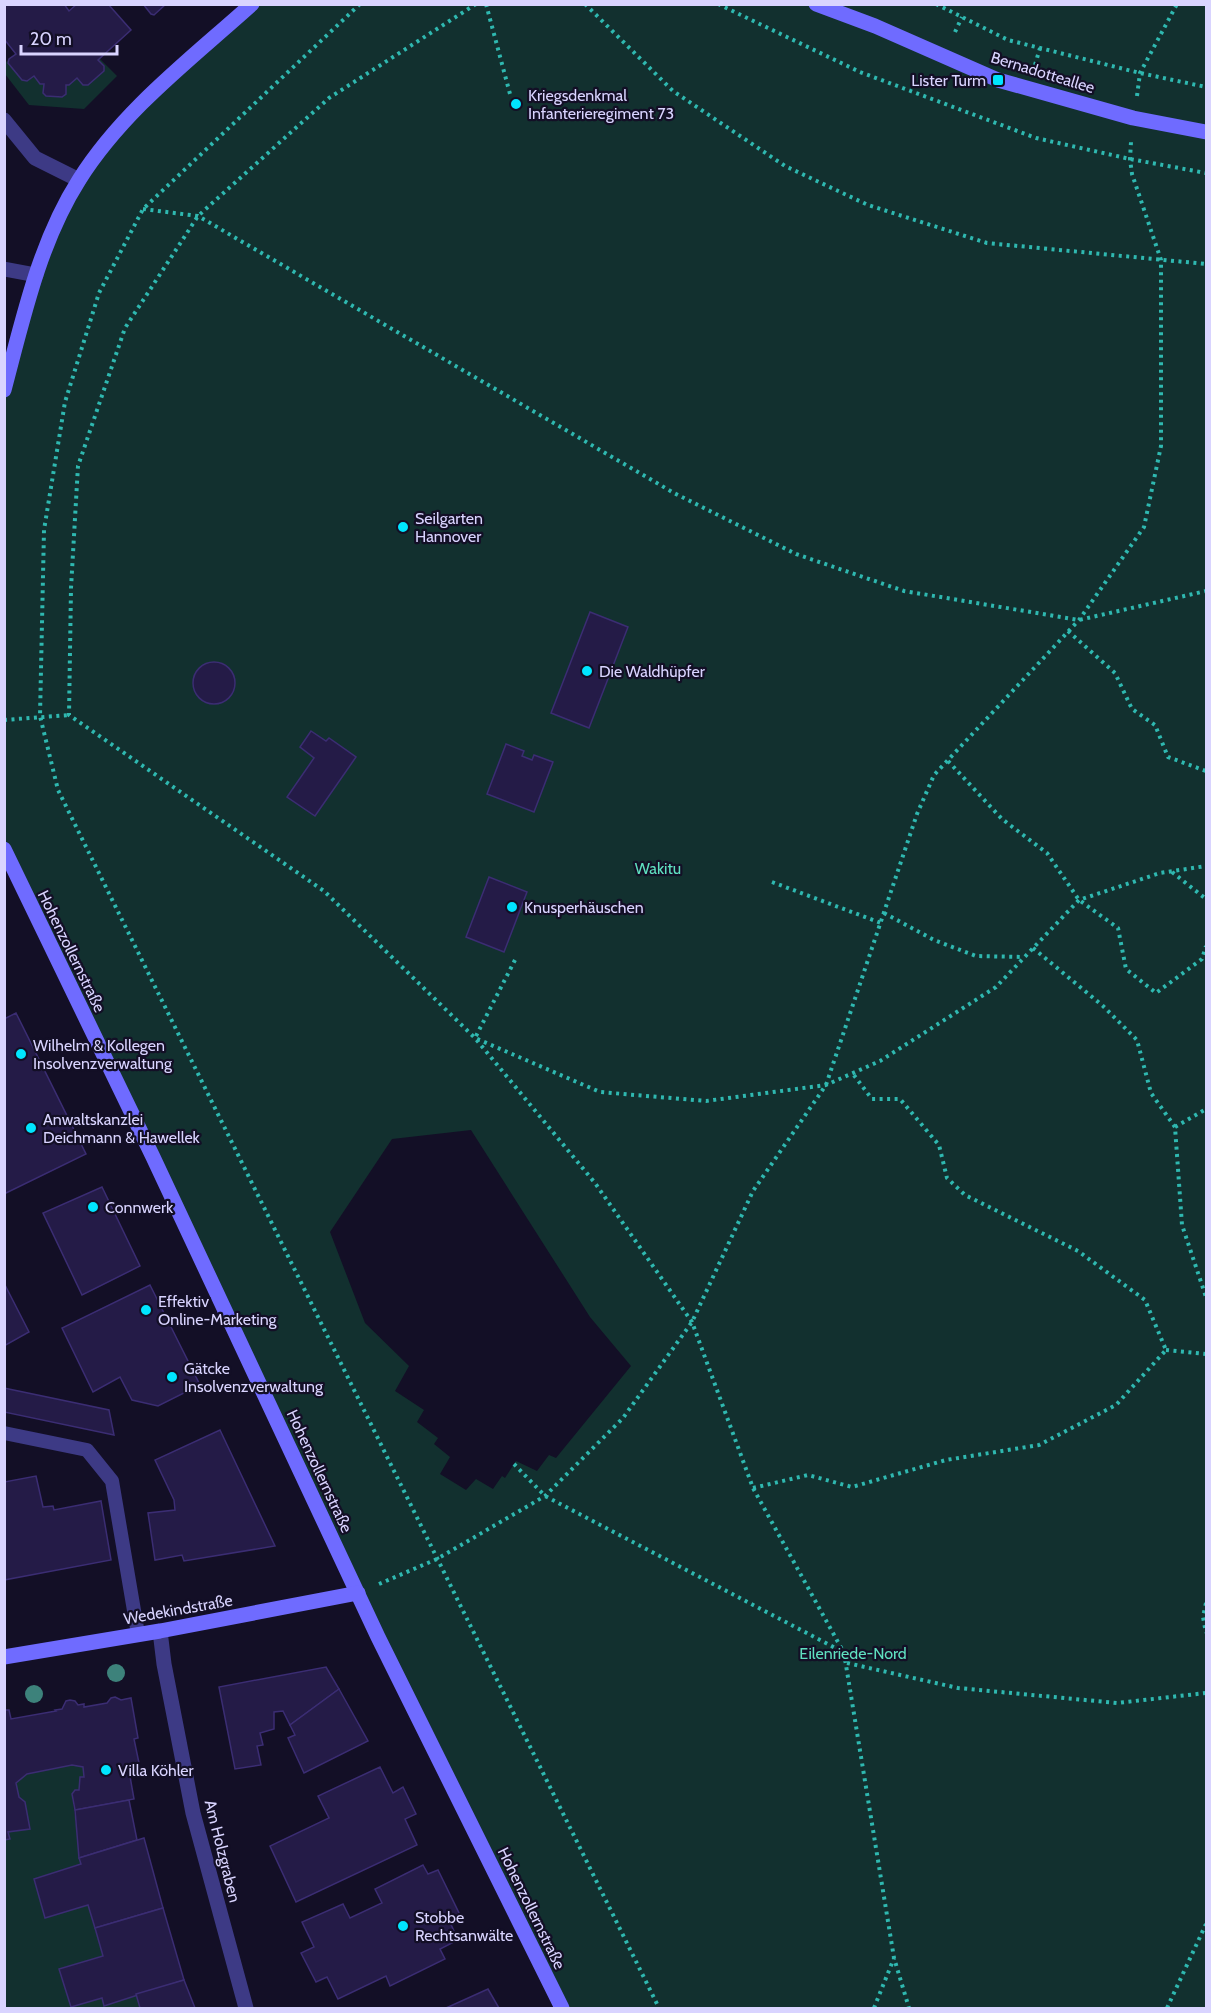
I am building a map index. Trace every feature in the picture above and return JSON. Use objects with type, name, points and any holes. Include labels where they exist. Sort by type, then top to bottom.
[{"type":"street","points":[[4,390],[36,275],[55,224],[79,180],[122,123],[162,83],[252,4]]},
{"type":"street","name":"Bernadotteallee","points":[[816,4],[875,26],[998,80],[1133,118],[1206,132]]},
{"type":"street","name":"Bernadotteallee","points":[[848,4],[875,26]]},
{"type":"street","points":[[4,120],[35,158],[79,180]]},
{"type":"street","points":[[4,268],[36,275]]},
{"type":"street","name":"Hohenzollernstraße","points":[[4,849],[153,1157],[358,1593],[562,2008]]},
{"type":"street","name":"Wedekindstraße","points":[[4,1657],[160,1631],[358,1593]]},
{"type":"street","name":"Am Holzgraben","points":[[160,1631],[164,1664],[193,1813],[246,2008]]},
{"type":"lane","points":[[4,1433],[87,1450],[112,1481],[138,1634]]},
{"type":"path","points":[[360,4],[143,209],[99,293],[65,402],[44,530],[40,716],[58,790],[659,2008]]},
{"type":"path","points":[[69,715],[71,588],[78,465],[125,328],[198,216],[329,98],[476,4]]},
{"type":"path","points":[[486,4],[510,94]]},
{"type":"path","points":[[585,4],[673,91],[785,166],[868,205],[987,243],[1206,264]]},
{"type":"path","points":[[718,4],[871,76],[1036,138],[1206,173]]},
{"type":"path","points":[[936,4],[1008,40],[1206,87]]},
{"type":"path","points":[[358,1593],[437,1559],[545,1496],[623,1418],[692,1322],[753,1191],[826,1085],[884,913],[934,775],[1079,620],[1144,527],[1161,446],[1161,260],[1132,174],[1130,159],[1140,73],[1177,4]]},
{"type":"path","points":[[955,32],[962,17]]},
{"type":"path","points":[[1035,65],[1040,48]]},
{"type":"path","points":[[143,209],[198,216],[674,493],[796,554],[904,591],[1079,620],[1206,591]]},
{"type":"path","points":[[1068,632],[1115,673],[1132,709],[1155,725],[1168,757],[1206,771]]},
{"type":"path","points":[[4,720],[69,715],[324,891],[475,1038],[595,1183],[692,1322],[753,1488],[844,1653],[894,1958],[909,2008]]},
{"type":"path","points":[[948,760],[1002,819],[1047,853],[1079,900],[1118,927],[1126,969],[1156,993],[1202,959],[1206,946]]},
{"type":"path","points":[[475,1038],[600,1092],[706,1101],[826,1085],[880,1061],[996,987],[1079,900],[1160,873],[1206,866]]},
{"type":"path","points":[[1171,872],[1206,899]]},
{"type":"path","points":[[772,882],[881,923]]},
{"type":"path","points":[[884,913],[934,940],[976,956],[1024,957]]},
{"type":"path","points":[[1033,948],[1102,1006],[1137,1040],[1151,1093],[1175,1127],[1182,1225],[1206,1297]]},
{"type":"path","points":[[475,1038],[515,960]]},
{"type":"path","points":[[852,1074],[872,1099],[900,1099],[939,1145],[947,1178],[965,1195],[1078,1251],[1145,1300],[1166,1350]]},
{"type":"path","points":[[1175,1127],[1206,1109]]},
{"type":"path","points":[[1166,1350],[1206,1354]]},
{"type":"path","points":[[753,1488],[808,1475],[852,1487],[946,1460],[1039,1445],[1116,1405],[1166,1350]]},
{"type":"path","points":[[514,1464],[545,1496],[844,1653]]},
{"type":"path","points":[[1206,1603],[1203,1617],[1206,1633]]},
{"type":"path","points":[[847,1663],[958,1688],[1117,1703],[1206,1693]]},
{"type":"path","points":[[1167,2008],[1206,1924]]},
{"type":"path","points":[[874,2008],[894,1958]]},
{"type":"green space","name":"Eilenriede-Nord","points":[[252,5],[1206,5],[1206,2008],[562,2008],[5,849],[5,390],[55,224],[122,123]],"holes":[[[590,613],[628,627],[589,728],[551,713]],[[471,1130],[590,1317],[631,1366],[556,1458],[549,1455],[537,1471],[516,1461],[505,1478],[502,1476],[493,1489],[476,1479],[466,1490],[440,1474],[450,1457],[434,1444],[438,1438],[417,1422],[424,1410],[395,1391],[409,1366],[365,1323],[330,1232],[392,1139]]]},
{"type":"green space","points":[[23,46],[99,58],[117,76],[84,109],[29,105],[5,74],[5,63]]},
{"type":"green space","points":[[72,1765],[83,1767],[84,1777],[80,1778],[79,1790],[75,1790],[72,1794],[81,1864],[34,1879],[45,1918],[88,1905],[103,1956],[60,1969],[71,2007],[102,1998],[104,2005],[136,1994],[140,2008],[5,2008],[5,1840],[10,1839],[8,1832],[30,1829],[25,1802],[19,1797],[16,1783],[27,1774]]},
{"type":"building","points":[[4,4],[64,4],[69,11],[77,4],[108,4],[131,30],[98,60],[104,66],[104,71],[88,85],[83,85],[77,78],[66,85],[66,94],[62,97],[46,96],[43,93],[44,84],[40,84],[34,76],[27,81],[22,80],[8,63],[9,59],[16,54],[4,39]]},
{"type":"building","points":[[143,4],[166,4],[154,15]]},
{"type":"building","points":[[590,612],[628,627],[589,728],[551,713]]},
{"type":"building","points":[[214,662],[229,668],[235,683],[229,698],[214,704],[199,698],[193,683],[199,668]]},
{"type":"building","points":[[311,731],[326,741],[329,738],[356,757],[315,816],[287,797],[314,758],[300,747]]},
{"type":"building","points":[[506,744],[524,751],[522,756],[532,760],[534,755],[553,762],[534,812],[487,794]]},
{"type":"building","points":[[489,877],[527,892],[504,952],[466,937]]},
{"type":"building","points":[[16,1013],[86,1154],[4,1194],[4,1019]]},
{"type":"building","points":[[102,1187],[140,1266],[82,1295],[43,1213]]},
{"type":"building","points":[[4,1283],[29,1332],[4,1346]]},
{"type":"building","points":[[150,1285],[200,1385],[158,1406],[132,1400],[120,1377],[93,1392],[62,1328]]},
{"type":"building","points":[[4,1388],[109,1410],[114,1435],[4,1412]]},
{"type":"building","points":[[220,1430],[275,1546],[184,1561],[182,1555],[155,1560],[148,1513],[175,1510],[174,1500],[155,1460]]},
{"type":"building","points":[[36,1476],[43,1507],[53,1506],[54,1510],[101,1501],[111,1560],[4,1580],[4,1482]]},
{"type":"building","points":[[326,1667],[339,1689],[290,1725],[283,1711],[274,1712],[274,1729],[260,1733],[263,1745],[257,1746],[261,1765],[235,1769],[219,1687]]},
{"type":"building","points":[[339,1689],[368,1741],[304,1773],[288,1738],[295,1735],[290,1725]]},
{"type":"building","name":"Villa Köhler","points":[[115,1697],[121,1700],[131,1698],[138,1738],[134,1739],[139,1763],[128,1765],[134,1799],[75,1810],[72,1794],[75,1790],[79,1790],[80,1777],[84,1777],[83,1767],[72,1765],[27,1774],[16,1783],[19,1797],[25,1802],[30,1829],[8,1832],[10,1839],[4,1840],[4,1710],[9,1710],[11,1719],[56,1711],[62,1709],[66,1701],[70,1700],[75,1701],[78,1705],[84,1704],[84,1707],[107,1703]]},
{"type":"building","points":[[380,1767],[393,1793],[403,1787],[416,1814],[405,1819],[417,1845],[296,1902],[270,1846],[329,1818],[318,1796]]},
{"type":"building","points":[[129,1800],[137,1840],[79,1858],[75,1810]]},
{"type":"building","points":[[144,1838],[163,1908],[95,1928],[88,1905],[45,1918],[34,1879],[81,1864],[79,1858]]},
{"type":"building","points":[[423,1865],[428,1874],[438,1870],[460,1915],[449,1920],[458,1940],[440,1949],[445,1959],[390,1986],[386,1976],[338,1999],[327,1977],[316,1982],[301,1953],[314,1947],[302,1922],[343,1904],[350,1918],[382,1903],[375,1889]]},
{"type":"building","points":[[163,1908],[184,1980],[104,2006],[102,1998],[71,2007],[59,1969],[103,1956],[95,1928]]},
{"type":"building","points":[[184,1980],[195,2008],[140,2008],[136,1994]]},
{"type":"building","points":[[488,1989],[499,2008],[446,2008]]},
{"type":"place","name":"Lister Turm","points":[[998,80]]},
{"type":"place","name":"Kriegsdenkmal Infanterieregiment 73","points":[[516,104]]},
{"type":"place","name":"Seilgarten Hannover","points":[[403,527]]},
{"type":"place","name":"Die Waldhüpfer","points":[[587,671]]},
{"type":"place","name":"Knusperhäuschen","points":[[512,907]]},
{"type":"place","name":"Wilhelm & Kollegen Insolvenzverwaltung","points":[[21,1054]]},
{"type":"place","name":"Anwaltskanzlei Deichmann & Hawellek","points":[[31,1128]]},
{"type":"place","name":"Connwerk","points":[[93,1207]]},
{"type":"place","name":"Effektiv Online-Marketing","points":[[146,1310]]},
{"type":"place","name":"Gätcke Insolvenzverwaltung","points":[[172,1377]]},
{"type":"place","name":"Villa Köhler","points":[[106,1770]]},
{"type":"place","name":"Stobbe Rechtsanwälte","points":[[403,1926]]},
{"type":"park label","name":"Wakitu","points":[[658,868]]}]
